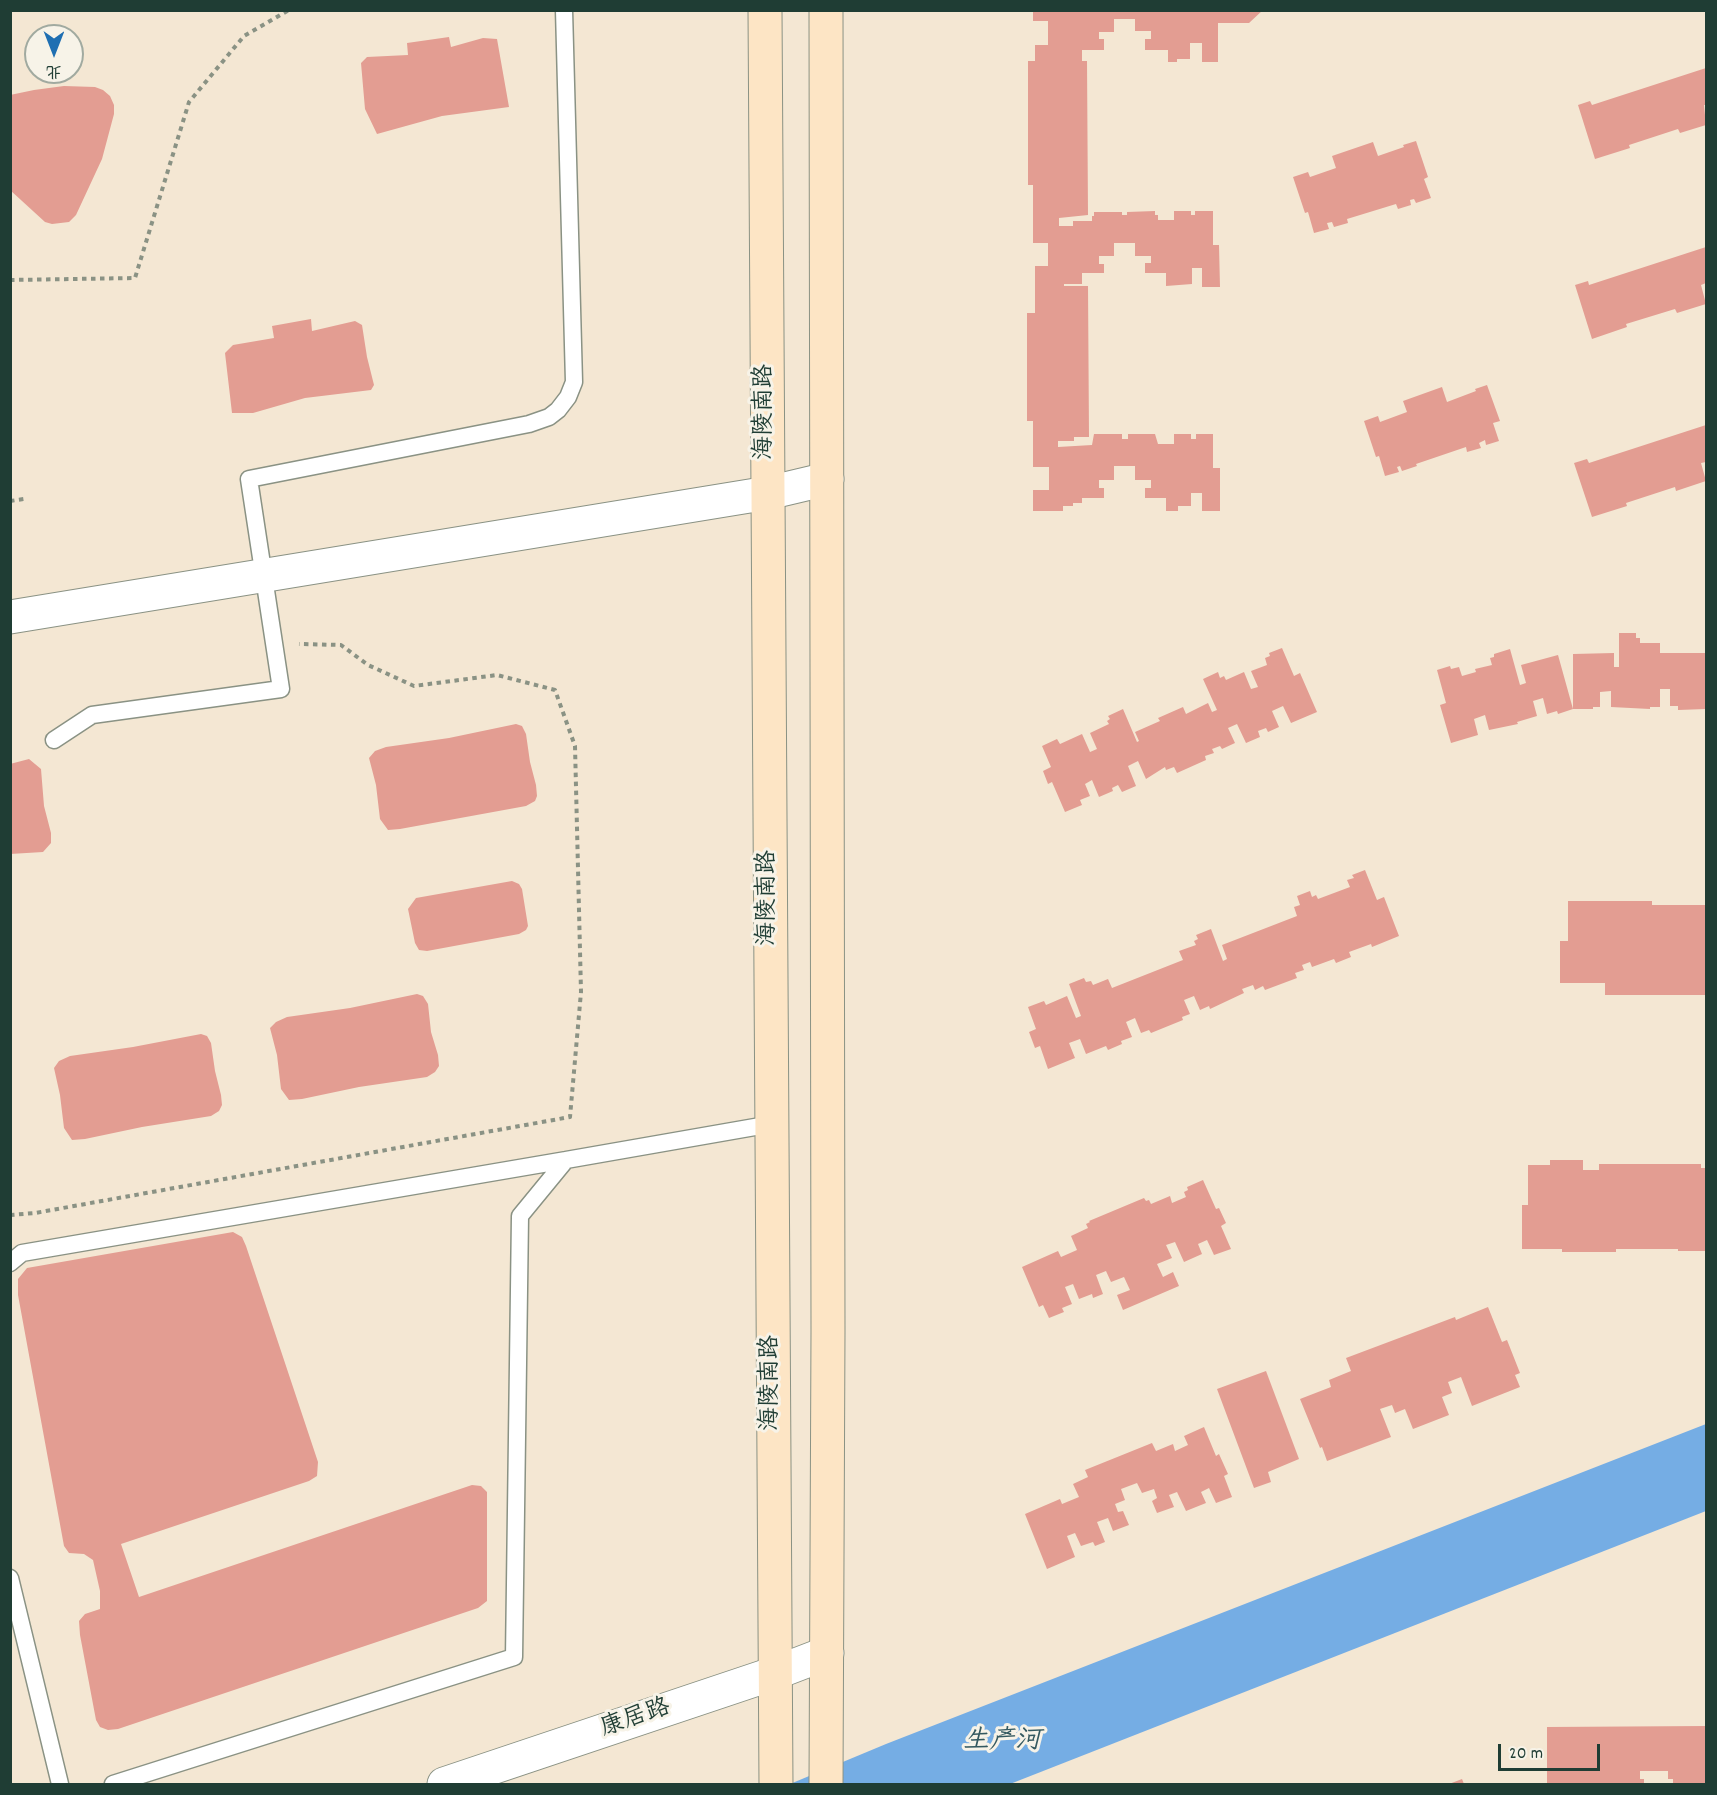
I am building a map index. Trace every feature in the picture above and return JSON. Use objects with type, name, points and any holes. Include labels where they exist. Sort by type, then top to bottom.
[{"type":"main road","name":"海陵南路","points":[[765,10],[776,1785]]},
{"type":"main road","points":[[826,10],[826,1785]]},
{"type":"street","points":[[10,617],[768,493],[827,478]]},
{"type":"street","name":"康居路","points":[[444,1785],[775,1673],[827,1653]]},
{"type":"lane","points":[[54,740],[92,715],[281,689],[249,478],[529,424],[549,417],[568,397],[574,382],[564,10]]},
{"type":"lane","points":[[10,1263],[22,1253],[772,1124]]},
{"type":"lane","points":[[113,1785],[513,1657],[520,1215],[566,1160]]},
{"type":"lane","points":[[10,1578],[60,1785]]},
{"type":"path","points":[[10,280],[135,278],[189,102],[244,36],[289,10]]},
{"type":"path","points":[[10,501],[24,499]]},
{"type":"path","points":[[10,1215],[35,1213],[570,1117],[581,992],[575,746],[555,690],[497,675],[414,686],[368,665],[341,645],[274,644]]},
{"type":"water","name":"生产河","points":[[1706,1424],[1706,1511],[1010,1784],[790,1784],[886,1744]]},
{"type":"building","points":[[1033,10],[1263,10],[1249,23],[1218,23],[1218,62],[1202,62],[1202,43],[1190,43],[1190,59],[1168,62],[1168,50],[1145,50],[1145,39],[1151,39],[1151,31],[1135,31],[1135,19],[1114,19],[1114,32],[1099,32],[1099,39],[1104,39],[1104,50],[1082,50],[1082,61],[1087,61],[1088,215],[1059,218],[1059,226],[1073,226],[1073,221],[1092,221],[1094,212],[1122,212],[1122,215],[1127,215],[1127,212],[1155,211],[1158,220],[1174,220],[1174,211],[1191,211],[1191,215],[1195,215],[1195,211],[1213,211],[1213,245],[1219,245],[1220,287],[1202,287],[1202,268],[1192,268],[1192,284],[1166,286],[1166,273],[1145,273],[1145,263],[1151,263],[1151,256],[1135,256],[1135,243],[1114,243],[1114,256],[1099,256],[1099,264],[1104,264],[1104,273],[1082,273],[1082,284],[1064,284],[1064,286],[1088,286],[1089,437],[1074,437],[1074,441],[1058,441],[1058,447],[1092,445],[1094,434],[1122,434],[1122,439],[1128,439],[1128,434],[1155,434],[1158,444],[1174,444],[1174,434],[1191,434],[1191,439],[1196,439],[1196,434],[1213,434],[1213,468],[1220,468],[1220,511],[1202,511],[1202,493],[1191,493],[1191,506],[1178,506],[1178,511],[1166,511],[1166,498],[1145,498],[1145,488],[1151,488],[1151,480],[1135,480],[1135,466],[1114,466],[1114,480],[1099,480],[1099,488],[1104,488],[1104,498],[1082,498],[1082,503],[1063,506],[1063,511],[1033,511],[1033,490],[1049,490],[1049,467],[1033,467],[1033,421],[1027,421],[1027,313],[1035,313],[1035,266],[1048,266],[1048,243],[1033,243],[1033,185],[1028,185],[1028,61],[1035,61],[1035,45],[1048,45],[1048,21],[1033,21]]},
{"type":"building","points":[[449,37],[451,47],[483,38],[497,39],[509,107],[442,116],[377,134],[365,109],[361,63],[367,57],[408,55],[407,43]]},
{"type":"building","points":[[1706,68],[1706,105],[1704,105],[1706,125],[1680,133],[1678,129],[1595,159],[1578,105],[1590,101],[1592,105]]},
{"type":"building","points":[[64,86],[95,87],[103,90],[110,96],[114,105],[114,114],[102,159],[76,215],[69,222],[52,224],[45,222],[10,190],[10,95]]},
{"type":"building","points":[[1416,141],[1428,177],[1424,179],[1431,198],[1416,203],[1414,199],[1410,200],[1411,205],[1398,209],[1396,204],[1347,219],[1348,223],[1334,227],[1332,222],[1327,223],[1329,229],[1314,233],[1293,177],[1308,172],[1310,177],[1336,168],[1332,156],[1373,142],[1378,156]]},
{"type":"building","points":[[1706,247],[1706,283],[1701,285],[1706,304],[1677,313],[1675,309],[1626,324],[1627,327],[1592,339],[1575,285],[1588,281],[1589,285]]},
{"type":"building","points":[[311,319],[312,331],[355,321],[362,325],[374,385],[371,390],[305,398],[253,413],[232,413],[225,353],[233,345],[274,338],[272,326]]},
{"type":"building","points":[[1487,385],[1500,421],[1493,423],[1499,441],[1486,445],[1485,440],[1479,443],[1481,448],[1467,452],[1466,447],[1402,471],[1400,466],[1397,467],[1399,472],[1385,476],[1364,421],[1378,416],[1380,422],[1407,412],[1403,401],[1442,387],[1447,402]]},
{"type":"building","points":[[1706,425],[1706,462],[1701,463],[1706,481],[1676,491],[1675,487],[1592,517],[1574,463],[1587,459],[1589,463]]},
{"type":"building","points":[[1619,633],[1636,633],[1636,638],[1640,638],[1640,643],[1660,643],[1660,653],[1706,653],[1706,709],[1678,710],[1678,706],[1670,706],[1670,689],[1660,689],[1660,707],[1650,707],[1650,709],[1611,707],[1611,691],[1600,692],[1600,707],[1573,709],[1573,654],[1614,653],[1614,667],[1619,667]]},
{"type":"building","points":[[1282,648],[1294,676],[1300,673],[1317,712],[1291,723],[1283,706],[1272,711],[1279,727],[1268,732],[1266,728],[1258,731],[1260,737],[1246,743],[1237,724],[1228,728],[1235,743],[1222,749],[1220,746],[1212,749],[1214,753],[1205,756],[1206,760],[1177,773],[1174,767],[1166,770],[1165,767],[1146,779],[1138,761],[1128,766],[1136,786],[1122,792],[1118,785],[1112,788],[1113,791],[1099,797],[1092,780],[1085,784],[1090,796],[1080,800],[1082,805],[1065,812],[1052,782],[1048,784],[1043,771],[1051,767],[1042,746],[1057,739],[1060,744],[1082,734],[1090,752],[1097,749],[1090,733],[1109,724],[1108,716],[1123,709],[1137,742],[1139,741],[1135,732],[1183,707],[1186,714],[1208,703],[1212,712],[1217,710],[1203,679],[1218,672],[1220,678],[1224,676],[1226,680],[1244,672],[1251,689],[1258,687],[1251,671],[1267,665],[1265,658],[1270,656],[1269,653]]},
{"type":"building","points":[[1510,649],[1520,685],[1526,683],[1521,665],[1558,655],[1573,709],[1558,714],[1557,711],[1547,714],[1543,698],[1533,701],[1537,716],[1517,722],[1518,724],[1489,730],[1485,715],[1474,719],[1478,735],[1451,743],[1440,705],[1446,703],[1437,670],[1450,666],[1451,669],[1459,667],[1462,676],[1476,672],[1475,669],[1492,665],[1490,658],[1494,657],[1494,654]]},
{"type":"building","points":[[516,724],[522,726],[526,734],[536,785],[535,801],[526,806],[388,830],[380,819],[376,785],[369,758],[375,751],[386,747],[449,738]]},
{"type":"building","points":[[29,759],[41,769],[44,806],[51,833],[51,843],[43,852],[10,854],[10,764]]},
{"type":"building","points":[[1365,870],[1377,900],[1384,897],[1399,936],[1372,947],[1371,944],[1349,952],[1351,957],[1336,963],[1334,959],[1312,967],[1310,962],[1302,965],[1304,970],[1295,973],[1297,978],[1265,990],[1263,986],[1255,990],[1253,985],[1242,989],[1244,993],[1210,1009],[1209,1006],[1200,1010],[1194,996],[1184,1000],[1190,1014],[1182,1017],[1183,1020],[1151,1033],[1149,1030],[1141,1033],[1135,1018],[1126,1022],[1132,1037],[1108,1050],[1106,1046],[1086,1054],[1080,1039],[1069,1043],[1075,1058],[1048,1069],[1040,1046],[1035,1048],[1029,1032],[1036,1029],[1028,1007],[1044,1001],[1046,1005],[1067,996],[1076,1018],[1081,1016],[1069,984],[1084,978],[1086,982],[1091,981],[1093,985],[1108,979],[1112,988],[1183,960],[1179,951],[1196,945],[1194,941],[1198,939],[1196,935],[1211,929],[1223,961],[1227,959],[1222,945],[1297,916],[1294,907],[1300,905],[1297,896],[1310,891],[1312,897],[1316,895],[1318,899],[1350,887],[1347,880],[1354,878],[1352,875]]},
{"type":"building","points":[[512,881],[519,884],[522,889],[528,926],[526,930],[519,934],[427,951],[419,950],[415,943],[408,909],[416,898]]},
{"type":"building","points":[[1568,901],[1652,901],[1652,905],[1706,905],[1706,995],[1605,995],[1605,983],[1560,983],[1560,941],[1568,941]]},
{"type":"building","points":[[417,994],[423,996],[428,1004],[431,1032],[438,1055],[439,1066],[435,1072],[427,1077],[289,1100],[281,1089],[277,1055],[270,1028],[276,1022],[287,1017],[350,1008]]},
{"type":"building","points":[[201,1034],[207,1036],[211,1043],[221,1095],[222,1105],[219,1111],[211,1116],[72,1140],[64,1128],[54,1068],[59,1061],[70,1056]]},
{"type":"building","points":[[1550,1160],[1583,1160],[1583,1170],[1599,1170],[1599,1164],[1701,1164],[1701,1168],[1706,1168],[1706,1251],[1616,1249],[1616,1252],[1562,1252],[1562,1249],[1522,1249],[1522,1205],[1528,1205],[1528,1165],[1550,1165]]},
{"type":"building","points":[[1203,1180],[1216,1209],[1219,1208],[1226,1223],[1221,1226],[1231,1249],[1214,1255],[1207,1240],[1198,1244],[1202,1254],[1184,1262],[1175,1242],[1166,1245],[1172,1258],[1157,1264],[1163,1277],[1173,1272],[1179,1286],[1123,1310],[1117,1295],[1130,1290],[1124,1277],[1111,1282],[1106,1271],[1096,1275],[1103,1294],[1093,1298],[1092,1294],[1079,1299],[1073,1284],[1065,1287],[1072,1304],[1062,1308],[1064,1312],[1049,1318],[1043,1305],[1039,1307],[1022,1267],[1058,1251],[1061,1257],[1077,1250],[1071,1236],[1088,1228],[1086,1224],[1089,1221],[1144,1198],[1151,1204],[1170,1196],[1172,1203],[1186,1197],[1184,1192],[1188,1190],[1187,1187]]},
{"type":"building","points":[[233,1232],[242,1237],[246,1246],[318,1462],[317,1476],[309,1481],[121,1544],[139,1597],[472,1485],[481,1486],[487,1492],[487,1601],[478,1608],[118,1729],[108,1730],[100,1727],[96,1720],[79,1621],[85,1614],[100,1609],[100,1591],[93,1560],[84,1554],[69,1553],[64,1546],[18,1295],[18,1279],[27,1268]]},
{"type":"building","points":[[1488,1307],[1502,1342],[1507,1340],[1520,1373],[1515,1375],[1520,1387],[1472,1406],[1461,1377],[1448,1382],[1452,1393],[1442,1397],[1449,1415],[1413,1429],[1405,1409],[1395,1413],[1392,1405],[1380,1409],[1391,1437],[1327,1461],[1300,1399],[1331,1387],[1329,1380],[1351,1371],[1346,1358]]},
{"type":"building","points":[[1266,1371],[1299,1459],[1268,1472],[1271,1482],[1254,1488],[1217,1389]]},
{"type":"building","points":[[1204,1427],[1216,1456],[1219,1454],[1228,1474],[1224,1476],[1232,1497],[1216,1503],[1209,1488],[1201,1492],[1206,1503],[1186,1511],[1177,1492],[1169,1495],[1174,1507],[1157,1513],[1152,1501],[1157,1498],[1154,1489],[1142,1493],[1137,1483],[1121,1489],[1125,1500],[1115,1504],[1118,1512],[1123,1511],[1129,1525],[1113,1531],[1108,1518],[1097,1522],[1105,1542],[1095,1546],[1093,1542],[1081,1546],[1075,1533],[1067,1536],[1075,1557],[1047,1569],[1025,1514],[1060,1499],[1062,1504],[1079,1497],[1073,1484],[1088,1477],[1085,1470],[1152,1443],[1156,1451],[1173,1444],[1175,1451],[1188,1445],[1184,1436]]},
{"type":"building","points":[[1706,1726],[1706,1784],[1673,1784],[1673,1779],[1668,1779],[1668,1771],[1640,1771],[1640,1779],[1644,1779],[1644,1784],[1547,1783],[1547,1727]]},
{"type":"building","points":[[1462,1779],[1464,1784],[1449,1784]]}]
